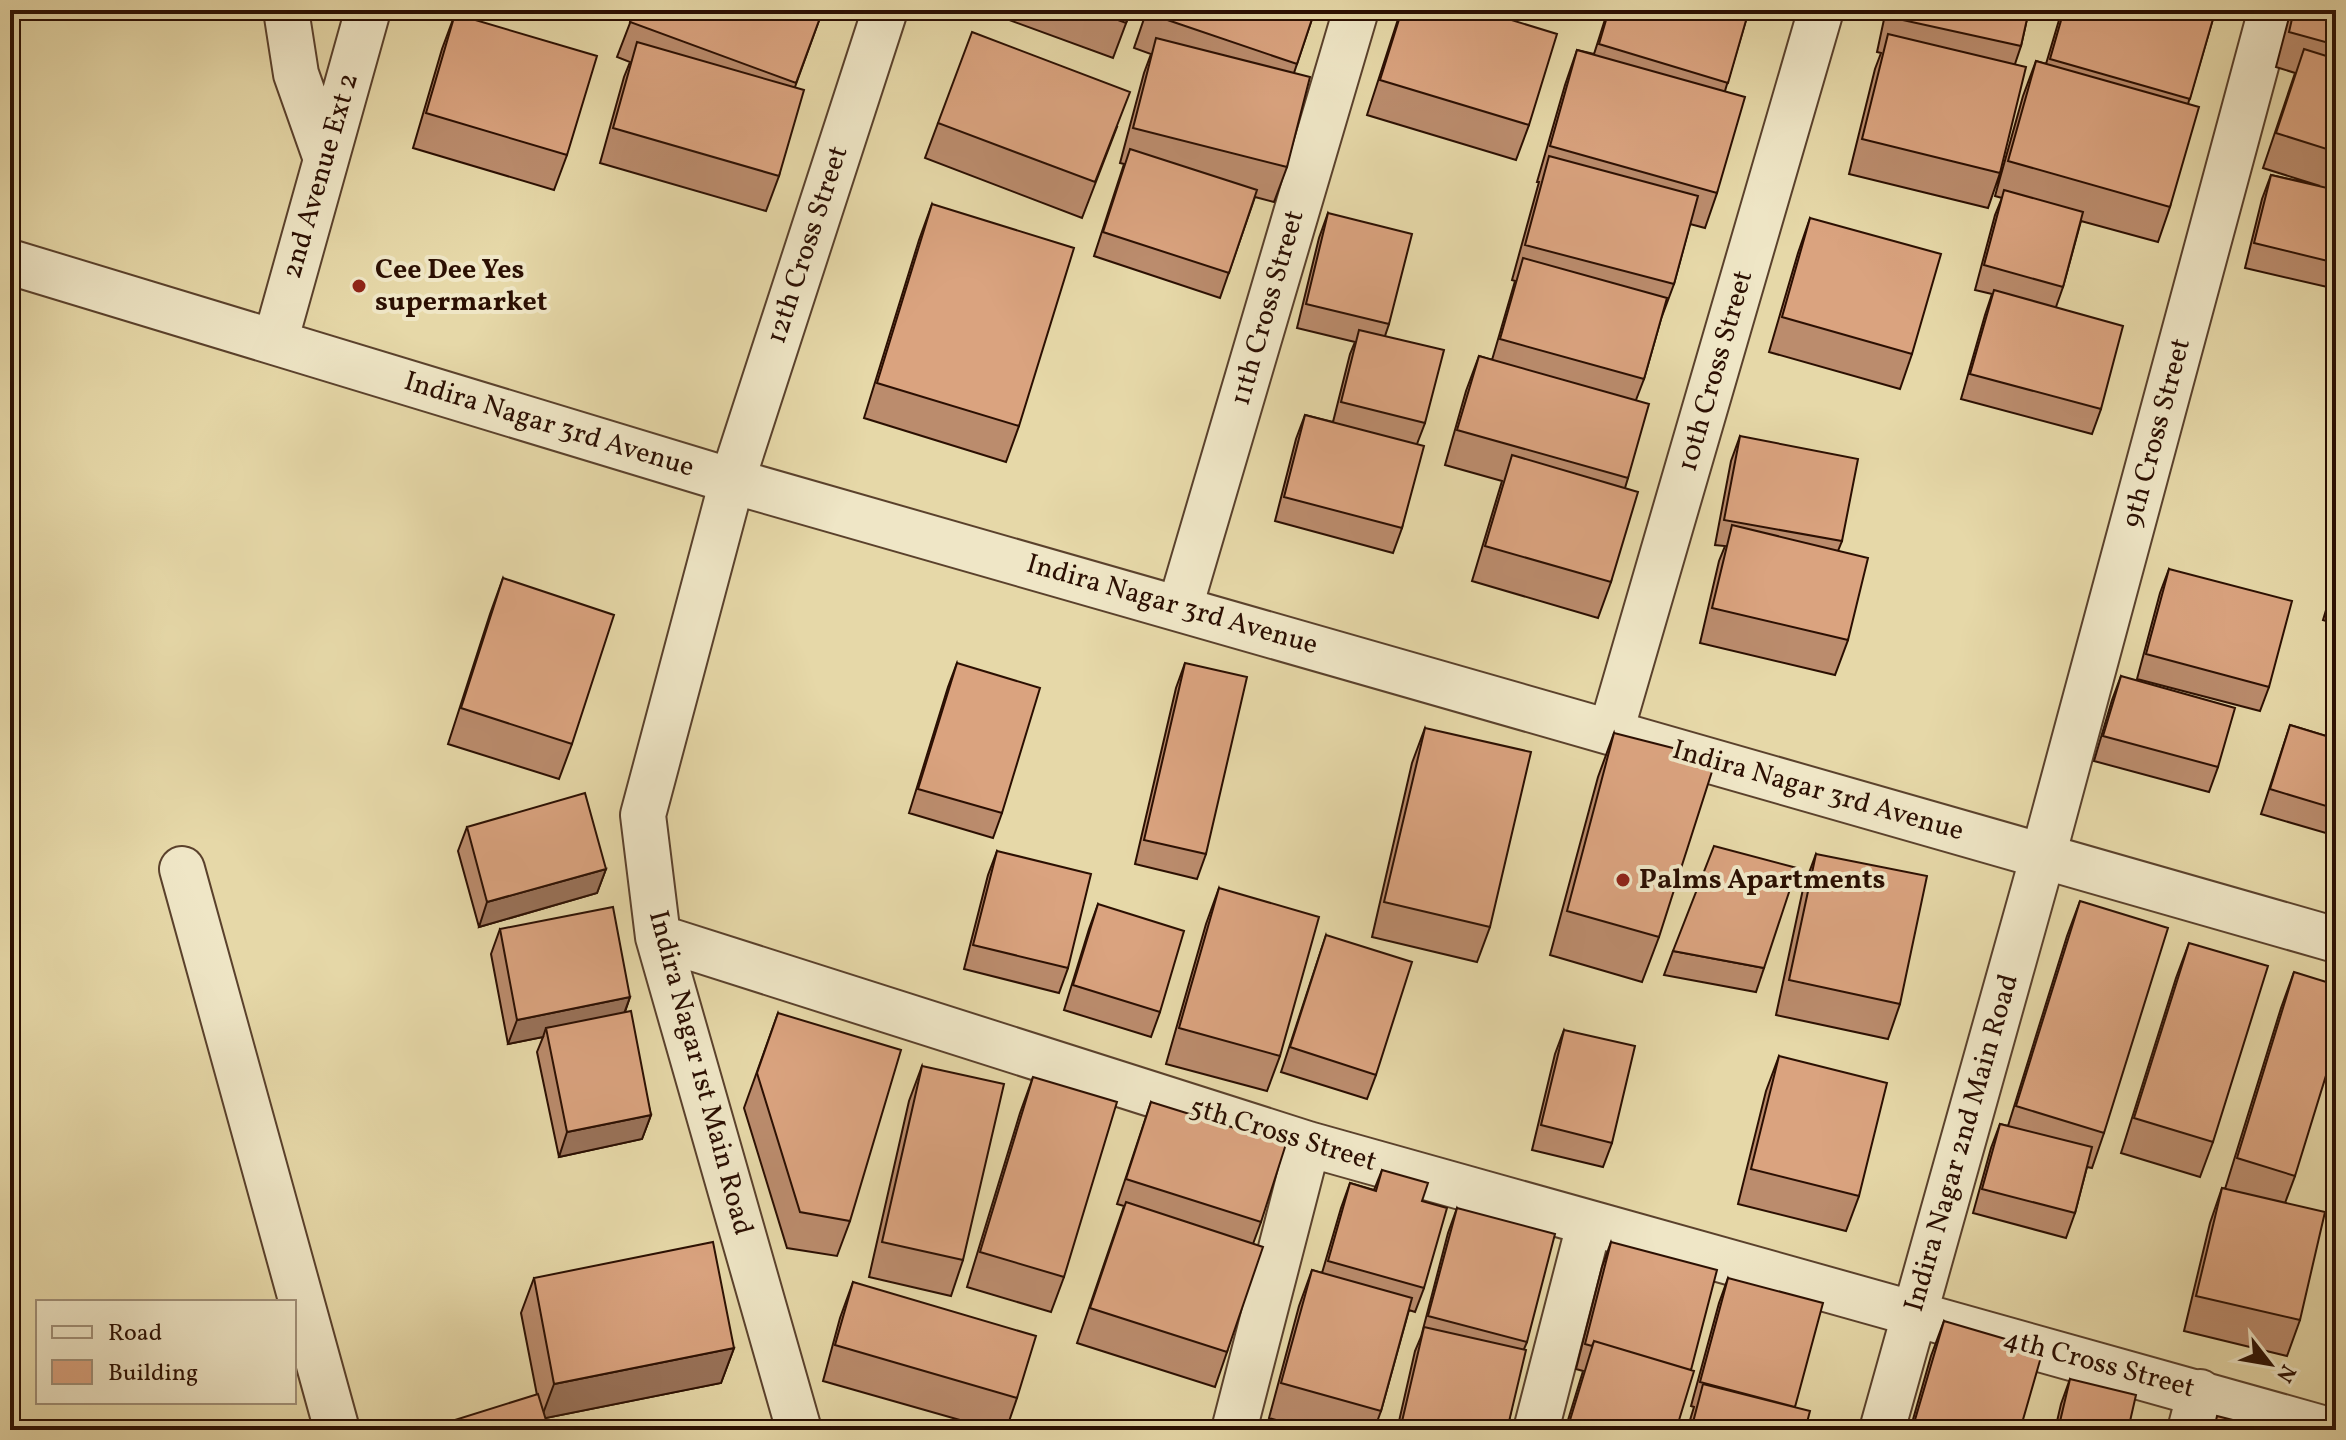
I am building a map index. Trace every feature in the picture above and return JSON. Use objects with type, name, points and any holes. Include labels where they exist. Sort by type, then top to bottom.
[{"type":"street","points":[[286,10],[296,74],[326,159]]},
{"type":"street","name":"2nd Avenue Ext 2","points":[[275,342],[368,10]]},
{"type":"street","name":"12th Cross Street","points":[[732,481],[885,10]]},
{"type":"street","name":"11th Cross Street","points":[[1180,607],[1356,10]]},
{"type":"street","name":"10th Cross Street","points":[[1611,731],[1821,10]]},
{"type":"street","name":"9th Cross Street","points":[[2043,856],[2271,10]]},
{"type":"street","name":"Indira Nagar 3rd Avenue","points":[[10,262],[732,481],[2336,940]]},
{"type":"street","name":"Indira Nagar 1st Main Road","points":[[732,481],[643,815],[658,937],[799,1430]]},
{"type":"street","name":"Indira Nagar 2nd Main Road","points":[[1882,1430],[2043,856]]},
{"type":"street","points":[[182,869],[337,1430]]},
{"type":"street","name":"5th Cross Street","points":[[658,937],[1308,1144],[1914,1314]]},
{"type":"street","points":[[1234,1430],[1308,1144]]},
{"type":"street","points":[[1536,1430],[1589,1225]]},
{"type":"street","name":"4th Cross Street","points":[[1914,1314],[2195,1411],[2329,1430]]},
{"type":"building","points":[[635,10],[808,10],[821,15],[796,83],[630,22]]},
{"type":"building","points":[[1091,10],[1131,10],[1126,23]]},
{"type":"building","points":[[1148,10],[1315,10],[1297,64],[1147,13]]},
{"type":"building","points":[[1402,10],[1479,10],[1557,34],[1529,125],[1380,80]]},
{"type":"building","points":[[1609,10],[1749,10],[1728,83],[1599,44]]},
{"type":"building","points":[[1891,10],[2029,10],[2021,46],[1889,17]]},
{"type":"building","points":[[2064,10],[2215,12],[2190,99],[2050,59]]},
{"type":"building","points":[[2294,10],[2336,10],[2336,45],[2289,32]]},
{"type":"building","points":[[455,14],[597,56],[567,155],[426,113]]},
{"type":"building","points":[[972,32],[1130,92],[1095,182],[938,123]]},
{"type":"building","points":[[1888,34],[2026,67],[2000,173],[1862,139]]},
{"type":"building","points":[[1156,38],[1310,77],[1287,167],[1133,128]]},
{"type":"building","points":[[637,42],[804,90],[779,176],[613,128]]},
{"type":"building","points":[[2304,49],[2336,59],[2336,152],[2276,133]]},
{"type":"building","points":[[1577,50],[1745,97],[1717,193],[1550,146]]},
{"type":"building","points":[[2036,61],[2199,107],[2170,207],[2008,161]]},
{"type":"building","points":[[1130,149],[1257,190],[1229,273],[1103,232]]},
{"type":"building","points":[[1549,156],[1698,196],[1674,284],[1525,245]]},
{"type":"building","points":[[2271,175],[2336,190],[2336,263],[2254,243]]},
{"type":"building","points":[[2004,190],[2083,212],[2063,287],[1984,265]]},
{"type":"building","points":[[932,204],[1074,248],[1019,426],[877,383]]},
{"type":"building","points":[[1328,213],[1412,234],[1389,324],[1306,304]]},
{"type":"building","points":[[1810,218],[1941,254],[1912,354],[1782,317]]},
{"type":"building","points":[[1523,258],[1667,298],[1644,379],[1500,339]]},
{"type":"building","points":[[1994,290],[2123,326],[2101,409],[1970,374]]},
{"type":"building","points":[[1359,330],[1444,350],[1425,423],[1341,402]]},
{"type":"building","points":[[1479,356],[1649,404],[1628,478],[1457,430]]},
{"type":"building","points":[[1305,415],[1424,446],[1402,528],[1284,497]]},
{"type":"building","points":[[1740,436],[1858,459],[1842,541],[1724,520]]},
{"type":"building","points":[[1512,455],[1638,492],[1611,582],[1485,546]]},
{"type":"building","points":[[1732,525],[1868,558],[1848,640],[1712,608]]},
{"type":"building","points":[[2169,569],[2292,601],[2269,687],[2146,654]]},
{"type":"building","points":[[503,578],[614,615],[572,744],[461,708]]},
{"type":"building","points":[[957,663],[1040,688],[1002,813],[918,789]]},
{"type":"building","points":[[1185,663],[1247,677],[1206,854],[1144,840]]},
{"type":"building","points":[[2121,676],[2235,708],[2218,767],[2103,736]]},
{"type":"building","points":[[2290,725],[2336,739],[2336,809],[2270,789]]},
{"type":"building","points":[[1425,728],[1531,752],[1490,927],[1384,902]]},
{"type":"building","name":"Palms Apartments","points":[[1614,733],[1716,759],[1659,937],[1567,911]]},
{"type":"building","points":[[585,793],[606,869],[487,902],[467,827]]},
{"type":"building","points":[[1714,846],[1797,868],[1764,968],[1673,951]]},
{"type":"building","points":[[997,851],[1091,874],[1068,968],[973,945]]},
{"type":"building","points":[[1816,854],[1927,876],[1900,1004],[1789,980]]},
{"type":"building","points":[[1219,888],[1319,917],[1280,1056],[1179,1028]]},
{"type":"building","points":[[2080,901],[2168,928],[2104,1133],[2016,1106]]},
{"type":"building","points":[[1098,904],[1184,931],[1160,1012],[1073,985]]},
{"type":"building","points":[[613,907],[630,997],[517,1020],[500,929]]},
{"type":"building","points":[[1326,935],[1412,962],[1376,1075],[1290,1047]]},
{"type":"building","points":[[2189,943],[2268,966],[2213,1142],[2134,1118]]},
{"type":"building","points":[[2294,972],[2336,985],[2336,1043],[2295,1176],[2237,1158]]},
{"type":"building","points":[[631,1011],[651,1115],[567,1132],[546,1028]]},
{"type":"building","points":[[778,1013],[901,1050],[850,1221],[800,1212],[757,1073]]},
{"type":"building","points":[[1564,1030],[1635,1046],[1612,1143],[1541,1125]]},
{"type":"building","points":[[1779,1056],[1887,1083],[1859,1196],[1751,1169]]},
{"type":"building","points":[[922,1066],[1004,1084],[963,1260],[882,1242]]},
{"type":"building","points":[[1033,1077],[1117,1102],[1064,1277],[980,1252]]},
{"type":"building","points":[[1151,1102],[1286,1144],[1261,1222],[1126,1179]]},
{"type":"building","points":[[2000,1124],[2092,1147],[2075,1213],[1982,1189]]},
{"type":"building","points":[[1382,1170],[1428,1183],[1422,1201],[1447,1208],[1424,1288],[1328,1261],[1350,1183],[1376,1191]]},
{"type":"building","points":[[2222,1188],[2325,1212],[2300,1320],[2196,1296]]},
{"type":"building","points":[[1126,1202],[1263,1247],[1227,1352],[1090,1308]]},
{"type":"building","points":[[1457,1208],[1555,1234],[1527,1342],[1428,1316]]},
{"type":"building","points":[[713,1242],[734,1348],[554,1384],[534,1278]]},
{"type":"building","points":[[1611,1242],[1717,1270],[1691,1370],[1594,1341],[1592,1346],[1585,1344]]},
{"type":"building","points":[[1312,1270],[1412,1298],[1381,1411],[1281,1383]]},
{"type":"building","points":[[1728,1278],[1823,1303],[1795,1407],[1700,1382]]},
{"type":"building","points":[[853,1282],[1036,1336],[1017,1398],[835,1345]]},
{"type":"building","points":[[1944,1321],[2043,1350],[2020,1430],[1912,1430]]},
{"type":"building","points":[[1424,1327],[1526,1350],[1507,1430],[1400,1430]]},
{"type":"building","points":[[1594,1341],[1694,1371],[1676,1430],[1567,1430]]},
{"type":"building","points":[[2070,1379],[2136,1395],[2128,1430],[2058,1430]]},
{"type":"building","points":[[1703,1384],[1810,1411],[1805,1430],[1691,1430]]},
{"type":"building","points":[[538,1394],[549,1430],[423,1430]]},
{"type":"building","points":[[2217,1416],[2272,1430],[2214,1430]]},
{"type":"place","name":"Cee Dee Yes supermarket","points":[[359,286]]},
{"type":"place","name":"Palms Apartments","points":[[1623,880]]}]
